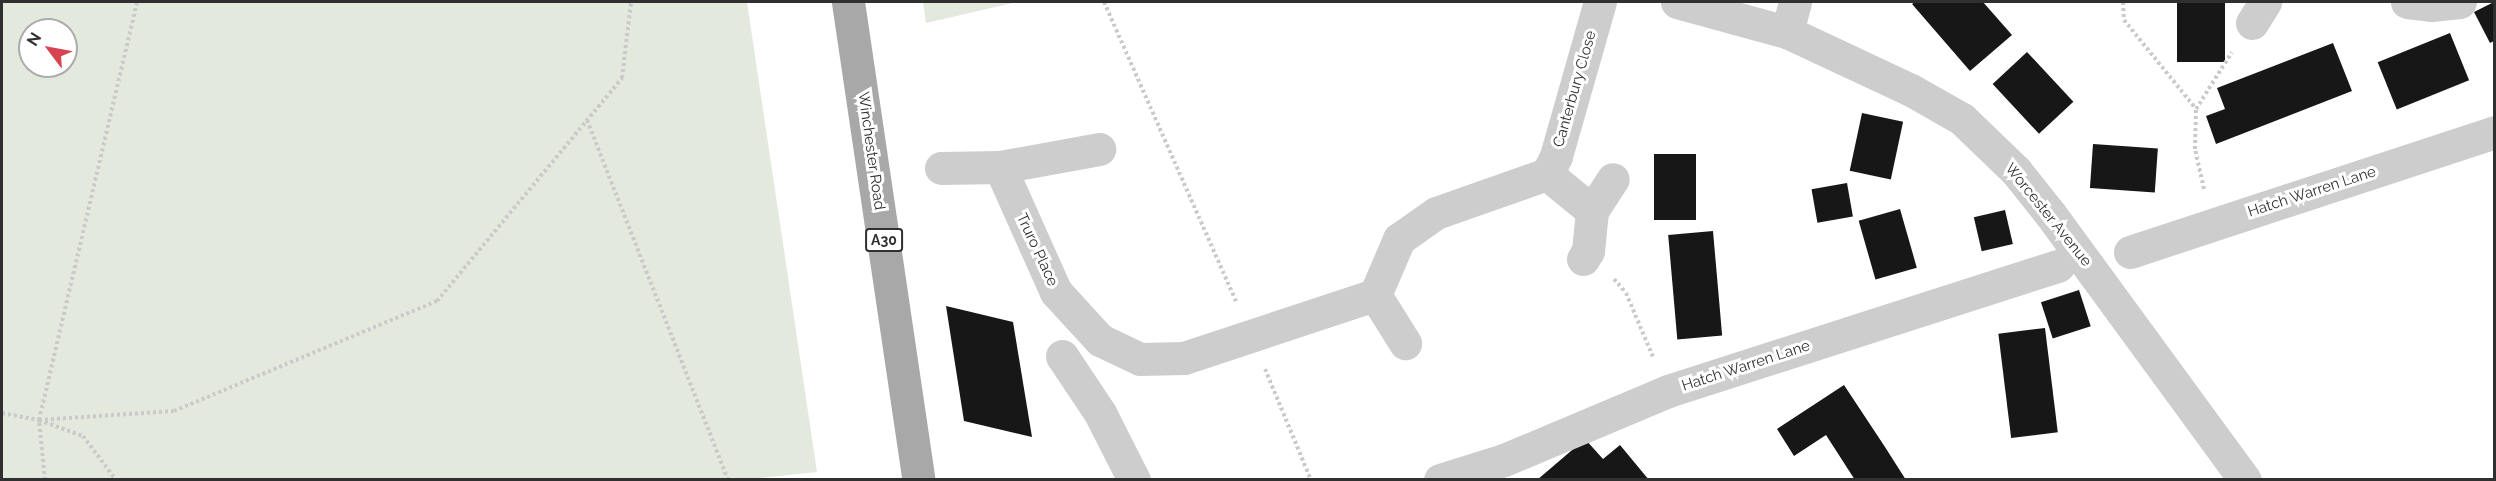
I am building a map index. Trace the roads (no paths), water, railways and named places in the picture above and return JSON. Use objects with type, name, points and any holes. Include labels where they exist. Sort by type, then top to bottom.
[{"type":"main road","name":"Winchester Road","points":[[848,2],[919,480]]},
{"type":"street","name":"Canterbury Close","points":[[1547,174],[1556,156],[1600,2]]},
{"type":"street","name":"Worcester Avenue","points":[[1677,2],[1791,17],[1962,120],[2016,171],[2243,479]]},
{"type":"street","points":[[2407,2],[2431,5],[2460,2]]},
{"type":"street","name":"Hatch Warren Lane","points":[[2130,252],[2494,132]]},
{"type":"street","points":[[941,168],[1000,168],[1099,149]]},
{"type":"street","name":"Truro Place","points":[[1000,168],[1056,292],[1100,340],[1140,359],[1184,358],[1252,339],[1375,295]]},
{"type":"street","points":[[1405,343],[1375,295],[1399,239],[1436,213],[1547,174],[1592,211]]},
{"type":"street","points":[[1586,255],[1592,211],[1613,179]]},
{"type":"street","name":"Hatch Warren Lane","points":[[1440,480],[1504,460],[1668,391],[2058,266]]},
{"type":"street","points":[[1062,356],[1100,413],[1134,480]]}]
